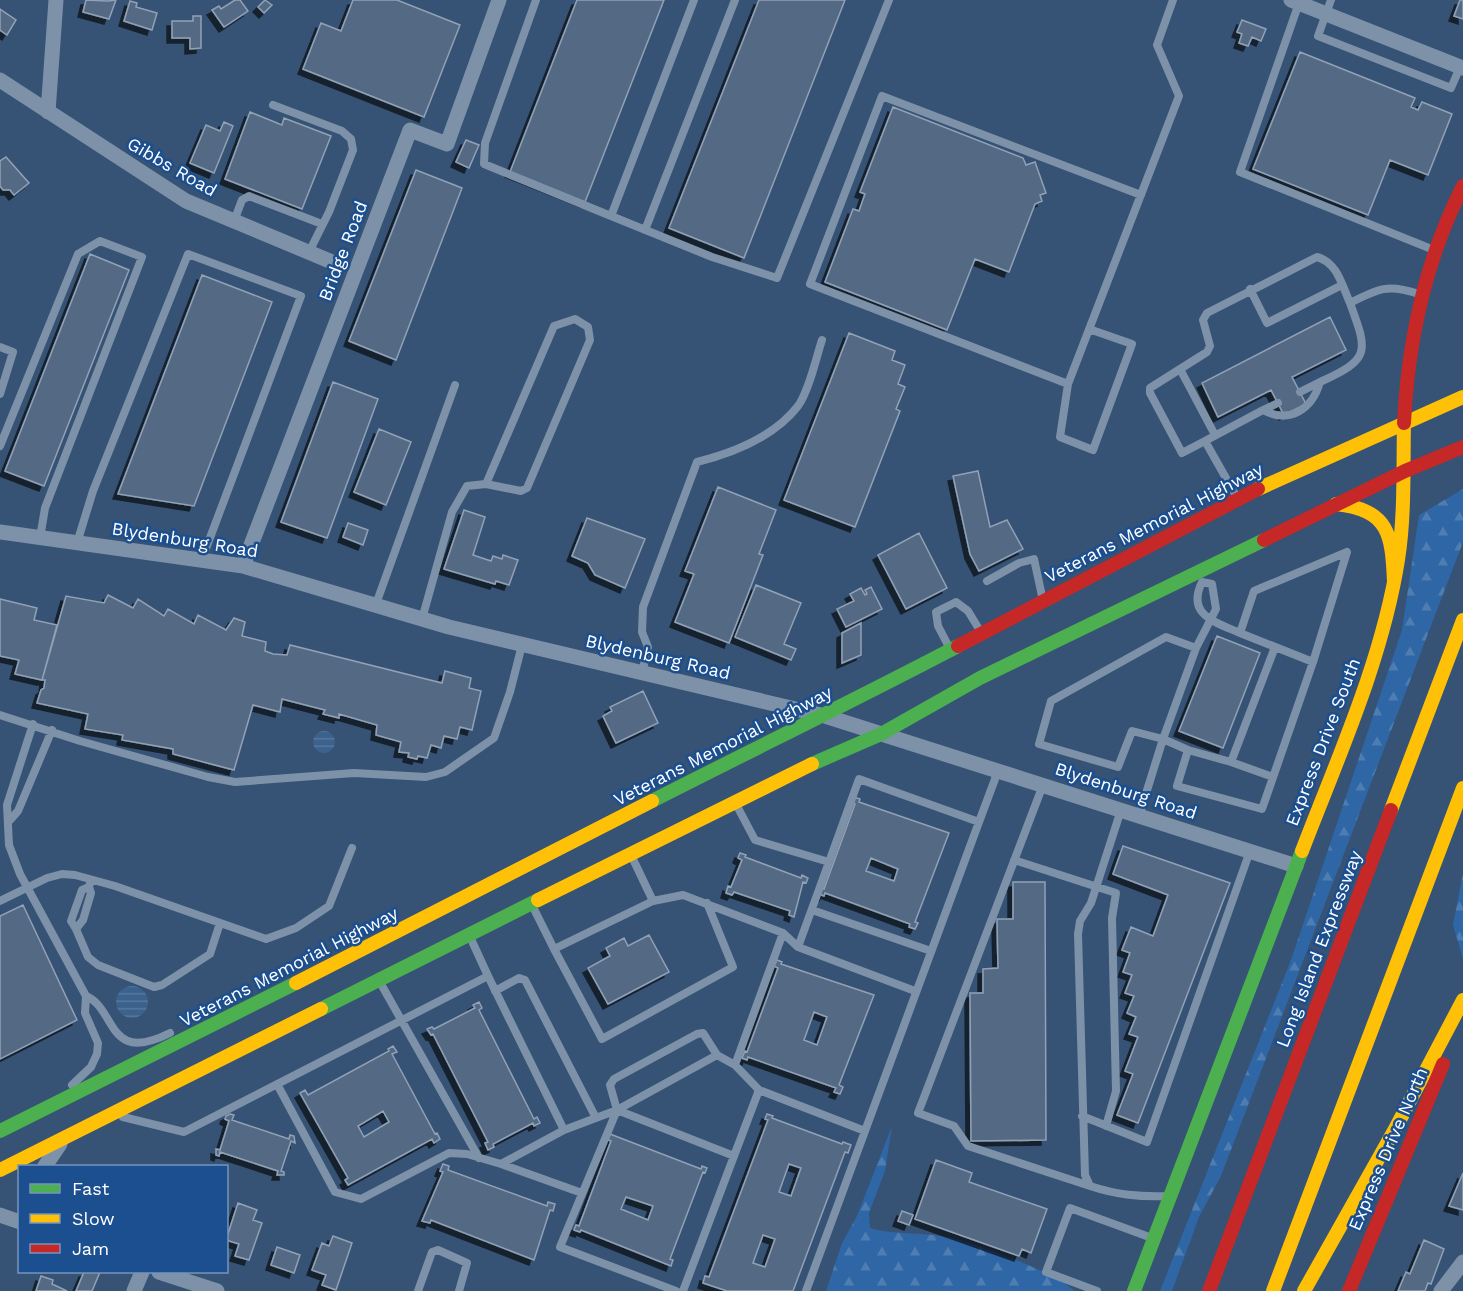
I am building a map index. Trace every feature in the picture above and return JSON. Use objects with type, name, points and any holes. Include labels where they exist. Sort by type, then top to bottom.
[{"type":"main road","name":"Express Drive South","points":[[1134,1291],[1374,658],[1394,582],[1401,538],[1405,471],[1404,422],[1412,338],[1421,295],[1450,209],[1463,186]]},
{"type":"main road","name":"Veterans Memorial Highway","points":[[0,1131],[293,985],[747,752],[825,716],[1237,498],[1463,397]]},
{"type":"main road","points":[[0,1170],[735,802],[881,734],[980,678],[1200,576],[1336,504],[1405,471],[1463,447]]},
{"type":"main road","points":[[1336,504],[1359,506],[1380,517],[1391,538],[1394,582]]},
{"type":"main road","name":"Long Island Expressway","points":[[1209,1291],[1463,620]]},
{"type":"main road","points":[[1273,1291],[1463,788]]},
{"type":"main road","points":[[1304,1291],[1394,1131],[1463,1000]]},
{"type":"main road","name":"Express Drive North","points":[[1349,1291],[1431,1089],[1463,1023]]},
{"type":"street","points":[[48,112],[56,0]]},
{"type":"street","name":"Bridge Road","points":[[243,566],[410,130],[447,144],[499,0]]},
{"type":"street","points":[[1295,2],[1329,7],[1461,68]]},
{"type":"street","name":"Gibbs Road","points":[[0,80],[186,201],[338,264]]},
{"type":"street","name":"Blydenburg Road","points":[[0,532],[243,566],[423,619],[522,645],[825,716],[1296,866]]},
{"type":"street","points":[[46,1165],[66,1136]]},
{"type":"street","points":[[0,1215],[18,1221]]},
{"type":"street","points":[[1441,1291],[1463,1262]]},
{"type":"street","points":[[134,1291],[142,1273]]},
{"type":"street","points":[[162,1273],[217,1291]]},
{"type":"lane","points":[[536,0],[485,144],[484,164],[712,257],[777,278],[889,0]]},
{"type":"lane","points":[[611,216],[694,0]]},
{"type":"lane","points":[[645,230],[735,0]]},
{"type":"lane","points":[[1089,329],[1132,344],[1093,450],[1060,437],[1068,384],[1089,329],[1179,96],[1157,45],[1173,0]]},
{"type":"lane","points":[[1295,2],[1240,172],[1437,251]]},
{"type":"lane","points":[[1329,7],[1318,36],[1451,88],[1461,68]]},
{"type":"lane","points":[[1068,384],[810,284],[882,96],[1141,195]]},
{"type":"lane","points":[[273,105],[342,131],[351,139],[353,150],[309,252]]},
{"type":"lane","points":[[234,221],[242,200],[249,196],[322,224]]},
{"type":"lane","points":[[0,446],[78,254],[100,241],[142,257],[45,508],[40,538]]},
{"type":"lane","points":[[77,543],[93,491],[188,254],[301,296],[202,559]]},
{"type":"lane","points":[[1278,403],[1182,453],[1150,393],[1150,388],[1154,383],[1207,352],[1209,339],[1203,320],[1207,313],[1250,289],[1317,257],[1326,259],[1333,266],[1363,339],[1354,363],[1300,392]]},
{"type":"lane","points":[[1250,289],[1267,323],[1342,285]]},
{"type":"lane","points":[[1350,303],[1380,288],[1398,288],[1421,295]]},
{"type":"lane","points":[[423,619],[452,512],[467,486],[486,484],[520,491],[527,488],[590,340],[588,327],[575,319],[554,326],[486,484]]},
{"type":"lane","points":[[642,673],[648,647],[642,632],[643,607],[697,462],[731,453],[778,426],[799,404],[822,340]]},
{"type":"lane","points":[[0,347],[13,352],[0,394]]},
{"type":"lane","points":[[1180,369],[1215,435]]},
{"type":"lane","points":[[1263,410],[1284,417],[1297,414],[1312,400],[1320,382]]},
{"type":"lane","points":[[376,604],[455,385]]},
{"type":"lane","points":[[1205,441],[1237,498]]},
{"type":"lane","points":[[1188,750],[1177,786],[1262,809],[1313,662],[1347,552],[1254,591],[1240,633]]},
{"type":"lane","points":[[987,581],[1019,563],[1034,559],[1044,600]]},
{"type":"lane","points":[[1139,816],[1163,739],[1196,648],[1209,619],[1216,609],[1212,584],[1200,576],[1197,592],[1200,612],[1209,619],[1313,662]]},
{"type":"lane","points":[[950,649],[938,626],[936,612],[956,602],[968,612],[982,633]]},
{"type":"lane","points":[[1196,648],[1166,637],[1051,700],[1039,744],[1118,767],[1132,731],[1163,739],[1188,750],[1232,762],[1273,777]]},
{"type":"lane","points":[[0,715],[208,777],[235,782],[354,773],[426,777],[445,772],[494,738],[510,692],[522,645]]},
{"type":"lane","points":[[1232,762],[1275,647]]},
{"type":"lane","points":[[33,724],[7,805],[10,820],[9,845],[28,888],[86,996],[85,1013],[98,1043],[98,1054],[91,1067],[76,1080],[62,1101]]},
{"type":"lane","points":[[10,820],[18,811],[52,730]]},
{"type":"lane","points":[[806,1291],[998,771]]},
{"type":"lane","points":[[798,947],[860,779],[979,822]]},
{"type":"lane","points":[[1043,785],[918,1113],[954,1126],[968,1146],[1112,1193],[1138,1197],[1170,1196]]},
{"type":"lane","points":[[735,802],[755,840],[829,862]]},
{"type":"lane","points":[[1090,1186],[1085,1175],[1082,1116],[1078,934],[1080,921],[1091,903],[1120,810]]},
{"type":"lane","points":[[0,901],[62,874],[266,939],[289,931],[329,906],[352,848]]},
{"type":"lane","points":[[1082,1116],[1147,1142],[1250,851]]},
{"type":"lane","points":[[631,854],[653,902]]},
{"type":"lane","points":[[1014,860],[1116,893],[1112,918],[1116,1091],[1106,1126]]},
{"type":"lane","points":[[90,883],[92,893],[83,920],[76,929],[88,957],[98,965],[154,987],[162,985],[210,954],[220,923]]},
{"type":"lane","points":[[554,949],[653,902],[683,895],[783,933],[798,947],[915,991]]},
{"type":"lane","points":[[531,903],[602,1039],[733,968],[706,903]]},
{"type":"lane","points":[[812,910],[931,951]]},
{"type":"lane","points":[[735,1065],[783,933]]},
{"type":"lane","points":[[469,934],[564,1130]]},
{"type":"lane","points":[[113,1114],[184,1132],[488,976]]},
{"type":"lane","points":[[495,991],[519,978],[525,980],[596,1118]]},
{"type":"lane","points":[[379,979],[479,1158]]},
{"type":"lane","points":[[255,993],[293,985]]},
{"type":"lane","points":[[86,996],[93,999],[111,1028],[123,1039],[144,1042],[163,1037],[183,1026]]},
{"type":"lane","points":[[676,1291],[560,1247],[617,1110],[610,1085],[614,1079],[696,1034],[703,1033],[707,1035],[717,1055],[735,1065],[759,1090],[865,1131]]},
{"type":"lane","points":[[501,1164],[564,1130],[617,1110],[717,1055]]},
{"type":"lane","points":[[278,1084],[334,1192],[361,1199],[449,1153],[501,1164],[582,1193]]},
{"type":"lane","points":[[683,1291],[759,1090]]},
{"type":"lane","points":[[617,1110],[734,1156]]},
{"type":"lane","points":[[1097,1291],[1046,1272],[1070,1208],[1154,1239]]},
{"type":"lane","points":[[418,1291],[432,1252],[438,1250],[467,1263],[459,1291]]},
{"type":"green space","points":[[1463,489],[1463,542],[1221,1176],[1199,1217],[1172,1291],[1160,1291],[1291,960],[1402,630],[1419,515]]},
{"type":"green space","points":[[1463,873],[1463,959],[1453,925]]},
{"type":"green space","points":[[892,1126],[885,1171],[869,1213],[870,1228],[888,1232],[938,1235],[960,1240],[1052,1276],[1074,1291],[826,1291],[842,1243],[857,1216]]},
{"type":"shaded area","points":[[324,731],[332,734],[335,742],[332,750],[324,753],[316,750],[313,742],[316,734]]},
{"type":"shaded area","points":[[132,986],[143,991],[148,1002],[143,1013],[132,1018],[121,1013],[116,1002],[121,991]]},
{"type":"building","points":[[86,0],[116,0],[109,19],[83,12]]},
{"type":"building","points":[[235,0],[240,0],[248,11],[224,27],[212,10],[219,6],[221,9]]},
{"type":"building","points":[[265,0],[272,5],[264,13],[258,7]]},
{"type":"building","points":[[353,0],[397,0],[460,25],[424,117],[303,69],[321,23],[341,31]]},
{"type":"building","points":[[577,0],[664,0],[585,202],[510,172]]},
{"type":"building","points":[[759,0],[845,0],[744,258],[669,228]]},
{"type":"building","points":[[1460,0],[1463,0],[1463,19],[1454,16]]},
{"type":"building","points":[[130,1],[137,3],[136,7],[157,13],[152,30],[124,21]]},
{"type":"building","points":[[0,9],[16,20],[7,35],[0,30]]},
{"type":"building","points":[[193,16],[201,16],[201,48],[190,49],[190,38],[172,38],[172,21],[193,21]]},
{"type":"building","points":[[1242,20],[1266,29],[1261,41],[1252,37],[1248,46],[1239,43],[1242,34],[1237,32]]},
{"type":"building","points":[[1300,52],[1415,98],[1411,107],[1418,110],[1422,102],[1452,114],[1428,175],[1390,160],[1368,215],[1253,169]]},
{"type":"building","points":[[893,107],[1023,158],[1026,165],[1035,162],[1046,193],[1040,195],[1042,201],[1035,204],[1009,272],[975,259],[947,330],[825,282],[853,209],[859,211],[865,194],[860,192]]},
{"type":"building","points":[[250,112],[282,125],[284,118],[331,136],[302,209],[225,179]]},
{"type":"building","points":[[224,122],[233,126],[214,173],[190,163],[206,125],[220,131]]},
{"type":"building","points":[[466,140],[479,145],[469,168],[456,162]]},
{"type":"building","points":[[6,157],[29,183],[14,195],[10,190],[3,190],[0,186],[0,161]]},
{"type":"building","points":[[416,170],[462,188],[396,360],[349,341]]},
{"type":"building","points":[[90,254],[129,270],[44,486],[5,471]]},
{"type":"building","points":[[202,275],[272,302],[194,506],[118,494]]},
{"type":"building","points":[[1330,317],[1346,350],[1292,377],[1306,404],[1284,415],[1271,390],[1218,417],[1202,383]]},
{"type":"building","points":[[849,333],[895,351],[892,360],[905,365],[898,384],[905,387],[896,409],[900,411],[855,527],[784,500]]},
{"type":"building","points":[[333,382],[378,399],[327,538],[281,522]]},
{"type":"building","points":[[379,429],[411,442],[386,505],[354,492]]},
{"type":"building","points":[[978,471],[990,527],[1007,520],[1023,549],[979,571],[970,554],[953,476]]},
{"type":"building","points":[[718,487],[776,510],[759,554],[763,555],[729,643],[675,622],[694,574],[685,571]]},
{"type":"building","points":[[464,510],[485,517],[473,555],[491,561],[493,556],[502,559],[503,555],[518,560],[509,585],[496,581],[495,584],[444,569]]},
{"type":"building","points":[[587,518],[645,539],[625,588],[595,575],[588,563],[572,556]]},
{"type":"building","points":[[348,523],[368,530],[363,545],[343,537]]},
{"type":"building","points":[[919,533],[947,588],[906,609],[878,555]]},
{"type":"building","points":[[756,585],[801,603],[784,644],[796,649],[791,660],[735,637]]},
{"type":"building","points":[[871,587],[882,609],[846,627],[837,609],[854,601],[850,594],[861,588],[865,595],[867,594],[865,590]]},
{"type":"building","points":[[108,595],[133,608],[138,599],[164,616],[168,609],[194,624],[198,615],[226,630],[234,618],[245,622],[242,636],[266,642],[265,651],[273,654],[287,655],[290,645],[442,683],[445,671],[471,678],[469,688],[481,691],[472,730],[460,727],[457,739],[444,736],[441,748],[431,745],[427,758],[418,756],[417,759],[408,757],[409,753],[399,752],[401,742],[376,735],[377,725],[339,714],[339,718],[323,714],[325,710],[282,699],[280,712],[253,705],[234,770],[173,754],[173,749],[122,740],[123,735],[85,729],[88,714],[37,703],[41,690],[44,688],[45,680],[42,680],[66,596],[104,603]]},
{"type":"building","points":[[0,599],[37,608],[34,620],[57,625],[42,680],[15,674],[19,660],[0,656]]},
{"type":"building","points":[[861,623],[861,655],[842,663],[842,633]]},
{"type":"building","points":[[1217,636],[1260,653],[1223,748],[1179,731]]},
{"type":"building","points":[[643,691],[658,723],[616,743],[603,716],[612,711],[610,707]]},
{"type":"building","points":[[853,797],[860,799],[859,802],[949,833],[915,922],[918,923],[915,929],[909,927],[910,924],[825,893],[824,896],[819,894],[821,888],[824,889],[855,804],[851,803]],"holes":[[[871,858],[898,869],[894,881],[866,871]]]},
{"type":"building","points":[[1123,846],[1230,883],[1138,1123],[1117,1115],[1133,1074],[1125,1071],[1138,1037],[1129,1034],[1136,1017],[1127,1013],[1134,996],[1125,993],[1132,975],[1123,972],[1130,953],[1122,950],[1131,927],[1153,936],[1168,895],[1113,874]]},
{"type":"building","points":[[740,853],[746,855],[745,857],[801,878],[802,875],[808,878],[806,883],[803,882],[794,917],[789,915],[790,911],[734,892],[732,895],[726,893],[728,886],[731,887],[742,860],[738,858]]},
{"type":"building","points":[[1013,882],[1045,882],[1046,1140],[971,1141],[970,993],[983,993],[983,969],[998,968],[997,919],[1013,919]]},
{"type":"building","points":[[23,905],[77,1020],[0,1059],[0,916]]},
{"type":"building","points":[[649,935],[669,972],[608,1004],[588,968],[610,956],[606,948],[624,938],[628,946]]},
{"type":"building","points":[[777,960],[782,962],[781,964],[874,995],[839,1085],[843,1087],[840,1094],[834,1092],[836,1088],[748,1057],[747,1060],[742,1058],[745,1051],[747,1052],[778,968],[774,966]],"holes":[[[814,1012],[827,1017],[817,1045],[804,1040]]]},
{"type":"building","points":[[479,1002],[482,1008],[479,1010],[534,1119],[537,1117],[540,1123],[534,1126],[533,1123],[493,1144],[494,1147],[488,1150],[485,1143],[488,1142],[433,1034],[431,1035],[427,1029],[432,1027],[434,1029],[475,1008],[473,1005]]},
{"type":"building","points":[[393,1046],[397,1052],[392,1054],[435,1134],[437,1133],[440,1139],[434,1143],[432,1139],[348,1185],[345,1180],[348,1178],[300,1093],[305,1090],[308,1095],[389,1051],[388,1049]],"holes":[[[383,1111],[389,1122],[364,1137],[358,1126]]]},
{"type":"building","points":[[767,1114],[773,1116],[772,1118],[842,1144],[843,1142],[851,1145],[848,1153],[845,1152],[793,1291],[727,1291],[703,1283],[705,1276],[709,1277],[768,1120],[765,1119]],"holes":[[[789,1164],[801,1168],[791,1196],[779,1192]],[[763,1235],[775,1239],[765,1267],[753,1263]]]},
{"type":"building","points":[[234,1115],[232,1120],[289,1139],[290,1135],[294,1136],[295,1143],[291,1141],[281,1171],[284,1175],[277,1175],[278,1171],[220,1152],[219,1156],[216,1155],[216,1149],[220,1150],[229,1121],[225,1119],[226,1116]]},
{"type":"building","points":[[610,1134],[701,1169],[702,1166],[707,1168],[705,1173],[703,1172],[670,1259],[673,1260],[671,1266],[581,1230],[580,1232],[574,1230],[576,1225],[579,1226],[611,1141],[608,1140]],"holes":[[[626,1197],[653,1206],[648,1220],[621,1209]]]},
{"type":"building","points":[[936,1160],[972,1173],[969,1182],[1047,1209],[1031,1253],[1022,1249],[1019,1256],[915,1219]]},
{"type":"building","points":[[443,1164],[449,1166],[448,1170],[547,1206],[548,1202],[555,1204],[553,1211],[550,1210],[534,1260],[431,1220],[430,1223],[422,1221],[443,1172],[440,1171]]},
{"type":"building","points":[[1463,1173],[1463,1210],[1449,1206]]},
{"type":"building","points":[[238,1203],[257,1210],[253,1220],[262,1223],[249,1260],[235,1256],[239,1244],[228,1241]]},
{"type":"building","points":[[902,1211],[913,1215],[909,1225],[898,1221]]},
{"type":"building","points":[[333,1236],[352,1243],[336,1290],[322,1285],[326,1275],[312,1270],[322,1243],[329,1246]]},
{"type":"building","points":[[1424,1240],[1444,1249],[1431,1284],[1428,1283],[1425,1291],[1398,1291],[1406,1272],[1410,1274]]},
{"type":"building","points":[[277,1247],[300,1255],[294,1273],[271,1265]]},
{"type":"building","points":[[84,1273],[100,1273],[92,1291],[76,1291]]},
{"type":"building","points":[[41,1276],[53,1280],[52,1284],[67,1291],[36,1291]]},
{"type":"traffic: fast","points":[[812,764],[881,734],[980,678],[1264,540]]},
{"type":"traffic: fast","points":[[652,801],[958,646]]},
{"type":"traffic: fast","points":[[1134,1291],[1302,851]]},
{"type":"traffic: fast","points":[[321,1009],[538,900]]},
{"type":"traffic: fast","points":[[0,1131],[296,983]]},
{"type":"traffic: slow","points":[[1258,489],[1463,397]]},
{"type":"traffic: slow","points":[[1302,851],[1358,708],[1391,598],[1402,526],[1404,423]]},
{"type":"traffic: slow","points":[[1336,504],[1367,512],[1384,527],[1392,550],[1394,582]]},
{"type":"traffic: slow","points":[[1391,810],[1463,620]]},
{"type":"traffic: slow","points":[[538,900],[812,764]]},
{"type":"traffic: slow","points":[[1273,1291],[1463,788]]},
{"type":"traffic: slow","points":[[296,983],[652,801]]},
{"type":"traffic: slow","points":[[1304,1291],[1394,1131],[1463,1000]]},
{"type":"traffic: slow","points":[[0,1170],[321,1009]]},
{"type":"traffic: jam","points":[[1404,423],[1414,331],[1421,302],[1438,243],[1463,186]]},
{"type":"traffic: jam","points":[[1264,540],[1405,471],[1463,447]]},
{"type":"traffic: jam","points":[[958,646],[1258,489]]},
{"type":"traffic: jam","points":[[1209,1291],[1391,810]]},
{"type":"traffic: jam","points":[[1349,1291],[1443,1064]]}]
